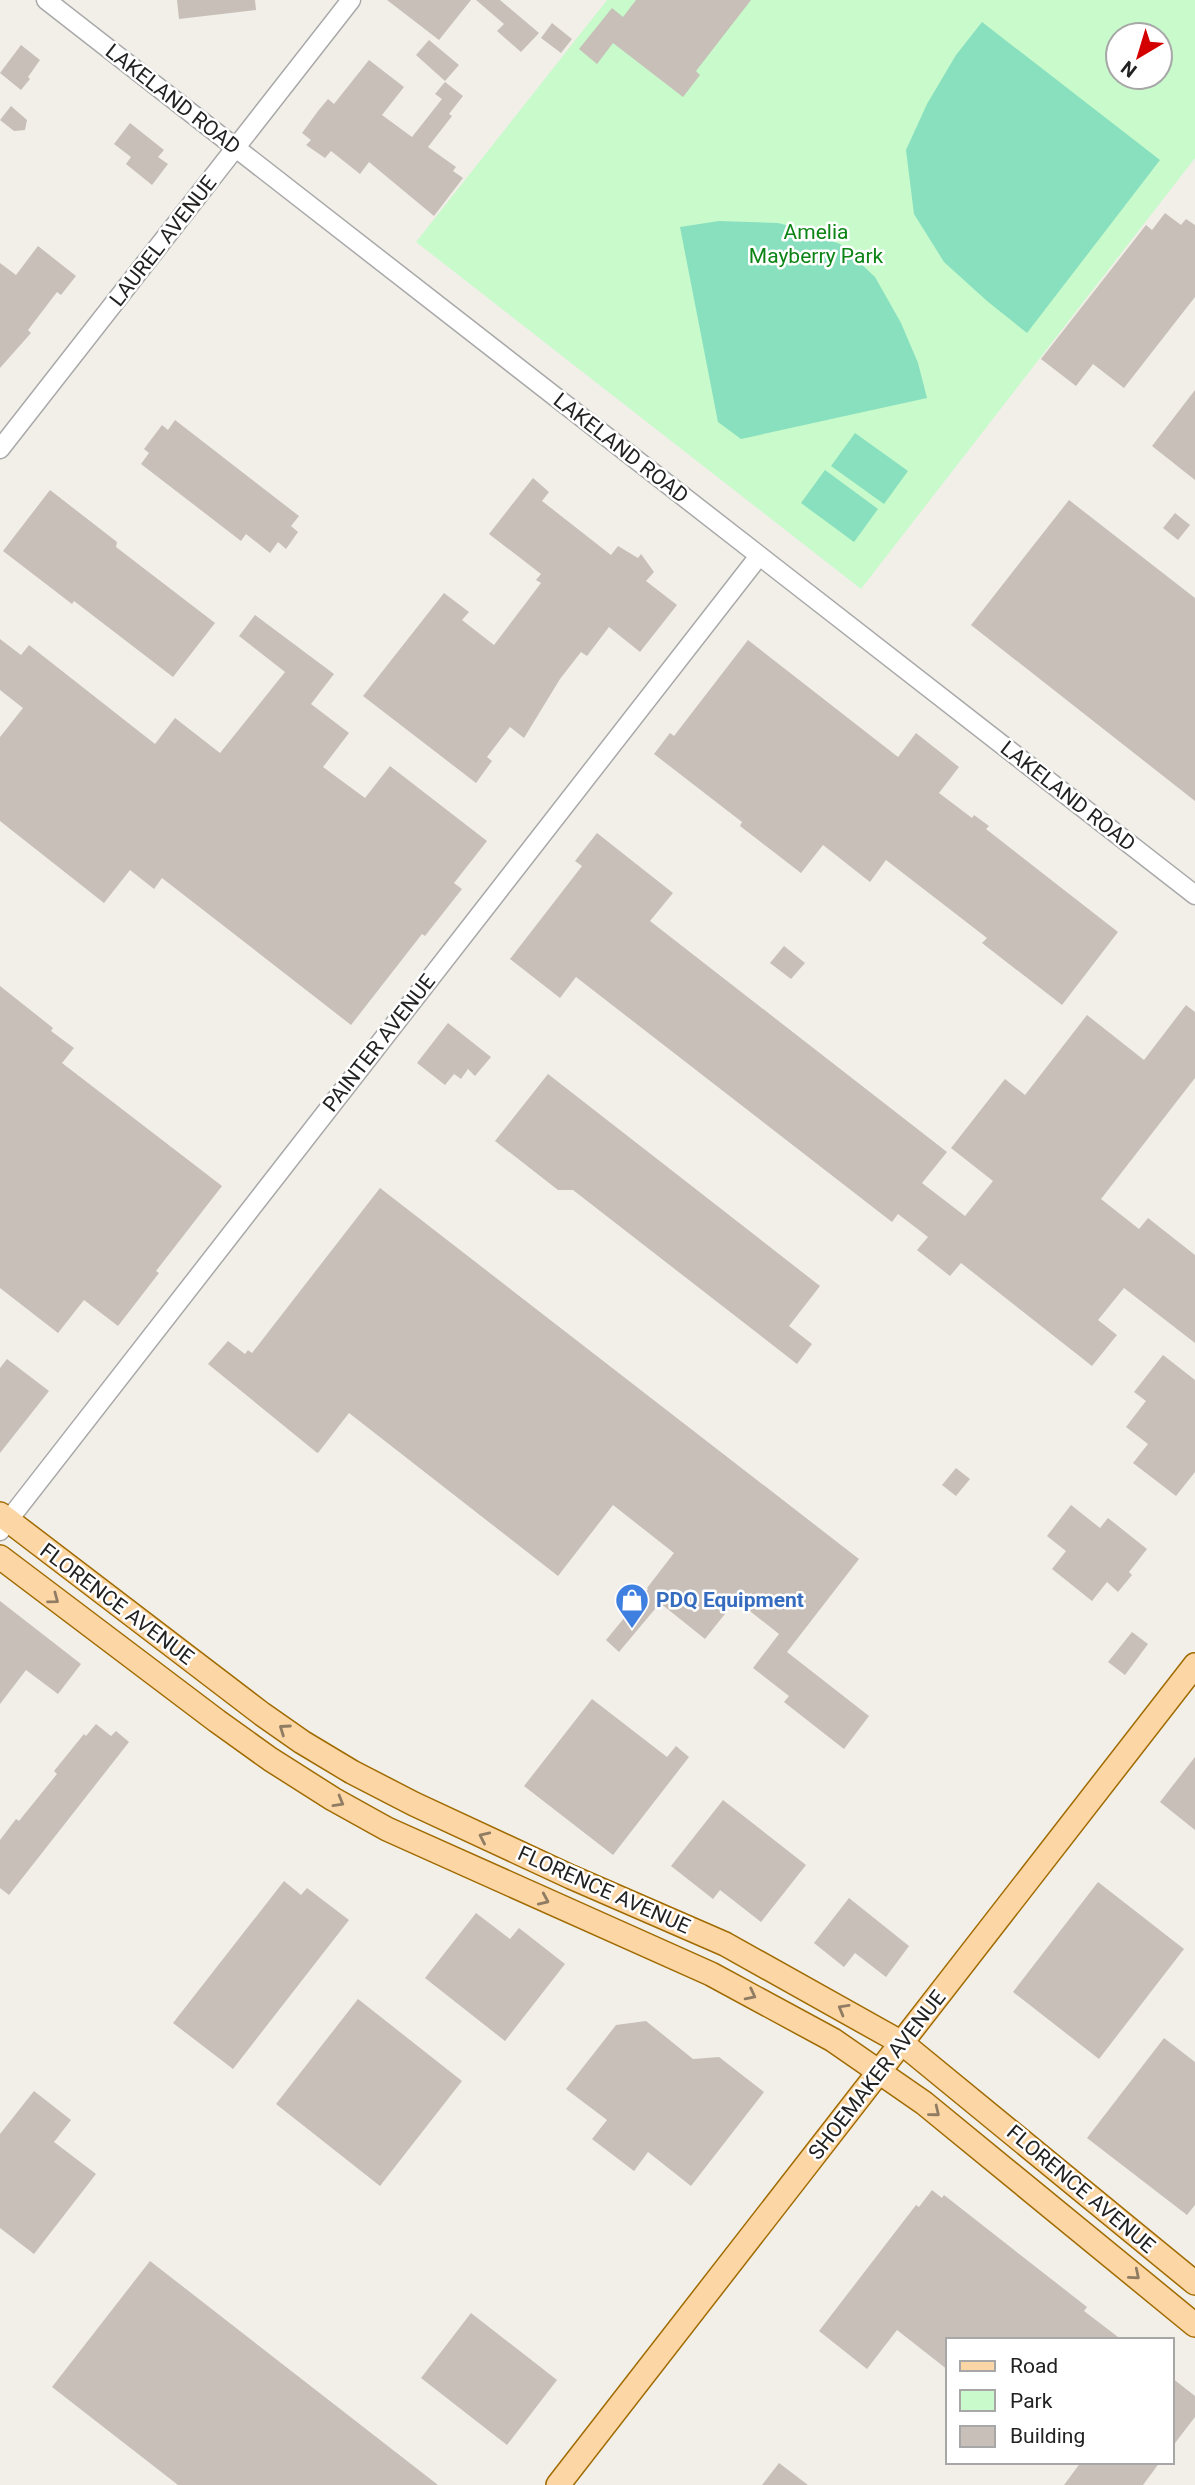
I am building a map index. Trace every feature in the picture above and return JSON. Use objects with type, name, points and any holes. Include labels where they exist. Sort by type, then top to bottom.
[{"type":"main road","name":"FLORENCE AVENUE","points":[[3,1522],[262,1714],[342,1766],[448,1820],[725,1944],[902,2043],[1189,2278]]},
{"type":"main road","name":"FLORENCE AVENUE","points":[[0,1558],[228,1729],[333,1799],[387,1829],[711,1974],[832,2039],[924,2103],[1195,2325]]},
{"type":"main road","name":"SHOEMAKER AVENUE","points":[[558,2485],[1195,1665]]},
{"type":"main road","points":[[1163,2299],[1189,2278]]},
{"type":"street","name":"LAKELAND ROAD","points":[[46,0],[1195,895]]},
{"type":"street","name":"LAUREL AVENUE","points":[[0,449],[351,0]]},
{"type":"street","name":"PAINTER AVENUE","points":[[3,1522],[759,556]]},
{"type":"green space","name":"Amelia Mayberry Park","points":[[607,0],[1195,0],[1195,158],[861,589],[416,242]]},
{"type":"green space","points":[[982,22],[1160,160],[1027,333],[944,262],[914,214],[906,150],[927,104],[956,55]]},
{"type":"green space","points":[[719,221],[778,223],[840,244],[875,277],[901,323],[918,363],[927,398],[741,439],[718,422],[680,227]]},
{"type":"green space","points":[[855,433],[908,471],[884,504],[831,466]]},
{"type":"green space","points":[[825,470],[878,509],[854,542],[801,503]]},
{"type":"building","points":[[177,0],[255,0],[256,10],[179,19]]},
{"type":"building","points":[[387,0],[471,0],[439,40]]},
{"type":"building","points":[[476,0],[500,0],[539,33],[521,52],[497,31],[504,24]]},
{"type":"building","points":[[636,0],[751,0],[696,71],[700,75],[683,97],[613,43],[597,64],[579,49],[612,8],[623,17]]},
{"type":"building","points":[[552,23],[572,39],[561,53],[541,38]]},
{"type":"building","points":[[429,40],[459,65],[445,81],[416,55]]},
{"type":"building","points":[[21,45],[40,60],[21,90],[0,73]]},
{"type":"building","points":[[369,60],[404,87],[382,115],[412,137],[442,99],[435,94],[445,82],[463,96],[449,114],[452,116],[428,147],[456,167],[453,171],[463,178],[434,216],[369,162],[360,174],[331,151],[325,158],[306,145],[311,140],[302,133],[318,111],[328,99],[334,104]]},
{"type":"building","points":[[11,106],[27,120],[25,130],[14,131],[0,120]]},
{"type":"building","points":[[130,123],[164,150],[158,157],[168,164],[152,185],[126,164],[131,157],[114,144]]},
{"type":"building","points":[[1165,213],[1181,225],[1186,219],[1195,225],[1195,297],[1124,388],[1093,364],[1076,386],[1041,359],[1146,225],[1152,230]]},
{"type":"building","points":[[38,246],[76,276],[61,295],[57,292],[28,330],[31,333],[0,368],[0,263],[16,275]]},
{"type":"building","points":[[1195,390],[1195,480],[1152,446]]},
{"type":"building","points":[[175,420],[299,516],[291,526],[298,532],[286,549],[278,542],[270,553],[246,534],[241,541],[141,464],[149,453],[144,449],[162,425],[168,430]]},
{"type":"building","points":[[533,478],[549,492],[542,501],[611,555],[618,546],[638,558],[641,554],[654,572],[646,581],[677,605],[640,652],[609,627],[587,656],[581,652],[560,679],[524,738],[510,727],[487,757],[492,761],[476,783],[363,696],[444,593],[469,612],[462,620],[494,645],[541,583],[536,580],[541,574],[489,534]]},
{"type":"building","points":[[50,490],[117,542],[116,547],[215,623],[173,677],[74,601],[72,604],[3,551]]},
{"type":"building","points":[[1069,500],[1195,598],[1195,801],[971,625]]},
{"type":"building","points":[[1175,513],[1190,525],[1178,540],[1163,528]]},
{"type":"building","points":[[255,615],[334,674],[311,704],[349,733],[323,767],[365,798],[390,766],[487,841],[454,883],[462,889],[425,936],[422,934],[351,1025],[162,878],[154,889],[130,870],[104,903],[0,821],[0,737],[23,708],[0,690],[0,639],[21,655],[29,645],[155,744],[175,718],[220,753],[285,672],[239,636]]},
{"type":"building","points":[[748,640],[898,757],[916,733],[959,767],[939,793],[972,818],[974,815],[989,826],[986,829],[1118,932],[1062,1005],[982,943],[987,938],[886,860],[870,882],[823,845],[801,873],[740,826],[742,822],[654,754],[670,733],[674,736]]},
{"type":"building","points":[[597,833],[673,893],[650,921],[947,1152],[922,1183],[965,1216],[993,1181],[951,1148],[1005,1079],[1025,1095],[1087,1015],[1144,1060],[1186,1005],[1195,1012],[1195,1078],[1101,1199],[1139,1229],[1148,1218],[1195,1255],[1195,1343],[1124,1288],[1098,1320],[1117,1335],[1092,1366],[961,1263],[950,1276],[917,1250],[928,1237],[898,1214],[892,1222],[576,977],[560,998],[510,959],[582,866],[575,861]]},
{"type":"building","points":[[784,946],[805,963],[791,979],[770,963]]},
{"type":"building","points":[[0,986],[74,1048],[62,1063],[222,1186],[156,1271],[159,1273],[118,1326],[84,1300],[58,1333],[0,1288]]},
{"type":"building","points":[[448,1023],[491,1057],[475,1076],[468,1069],[461,1079],[454,1074],[445,1085],[417,1063]]},
{"type":"building","points":[[548,1074],[820,1286],[789,1326],[812,1344],[797,1364],[573,1190],[558,1190],[495,1141]]},
{"type":"building","points":[[380,1188],[859,1559],[787,1652],[869,1716],[844,1749],[784,1702],[789,1696],[753,1668],[779,1634],[736,1600],[705,1639],[660,1603],[619,1652],[606,1640],[674,1553],[613,1505],[558,1576],[349,1413],[318,1453],[208,1364],[228,1341],[245,1354],[248,1350],[252,1353]]},
{"type":"building","points":[[1163,1355],[1195,1380],[1195,1472],[1176,1496],[1133,1463],[1148,1444],[1126,1427],[1146,1401],[1134,1392]]},
{"type":"building","points":[[7,1359],[49,1391],[0,1453],[0,1368]]},
{"type":"building","points":[[956,1468],[970,1479],[956,1496],[942,1485]]},
{"type":"building","points":[[1071,1505],[1100,1528],[1108,1518],[1147,1549],[1129,1572],[1132,1575],[1118,1592],[1107,1582],[1092,1601],[1052,1569],[1066,1551],[1047,1536]]},
{"type":"building","points":[[0,1601],[81,1664],[58,1694],[26,1670],[0,1704]]},
{"type":"building","points":[[1132,1632],[1148,1644],[1125,1675],[1108,1662]]},
{"type":"building","points":[[592,1699],[667,1757],[676,1746],[689,1757],[613,1855],[524,1786]]},
{"type":"building","points":[[96,1724],[111,1736],[116,1731],[129,1742],[9,1895],[0,1888],[0,1840],[57,1774],[54,1771],[84,1734],[86,1736]]},
{"type":"building","points":[[1195,1757],[1195,1830],[1160,1802]]},
{"type":"building","points":[[723,1800],[806,1865],[761,1922],[720,1890],[713,1899],[671,1866]]},
{"type":"building","points":[[284,1881],[301,1895],[307,1888],[349,1920],[233,2069],[173,2023]]},
{"type":"building","points":[[1098,1882],[1184,1949],[1099,2059],[1013,1992]]},
{"type":"building","points":[[849,1898],[909,1946],[886,1977],[855,1953],[844,1967],[814,1943]]},
{"type":"building","points":[[476,1913],[510,1939],[519,1928],[565,1964],[505,2041],[425,1978]]},
{"type":"building","points":[[358,1999],[462,2081],[380,2186],[276,2104]]},
{"type":"building","points":[[646,2021],[693,2059],[719,2057],[764,2092],[691,2186],[648,2152],[634,2171],[592,2139],[607,2120],[566,2089],[616,2025]]},
{"type":"building","points":[[1164,2038],[1195,2062],[1195,2205],[1187,2215],[1087,2138]]},
{"type":"building","points":[[34,2091],[71,2120],[54,2142],[96,2174],[34,2254],[0,2228],[0,2134]]},
{"type":"building","points":[[932,2190],[942,2198],[944,2195],[1087,2307],[1084,2311],[1119,2338],[946,2338],[946,2368],[897,2330],[867,2369],[819,2331],[916,2205],[919,2207]]},
{"type":"building","points":[[150,2261],[438,2485],[178,2485],[52,2387]]},
{"type":"building","points":[[471,2313],[557,2380],[507,2445],[421,2378]]},
{"type":"building","points":[[1174,2380],[1195,2396],[1195,2417],[1174,2444]]},
{"type":"building","points":[[779,2463],[808,2485],[762,2485]]},
{"type":"building","points":[[1080,2464],[1159,2464],[1143,2485],[1064,2485]]},
{"type":"place","name":"PDQ Equipment","points":[[632,1630]]}]
